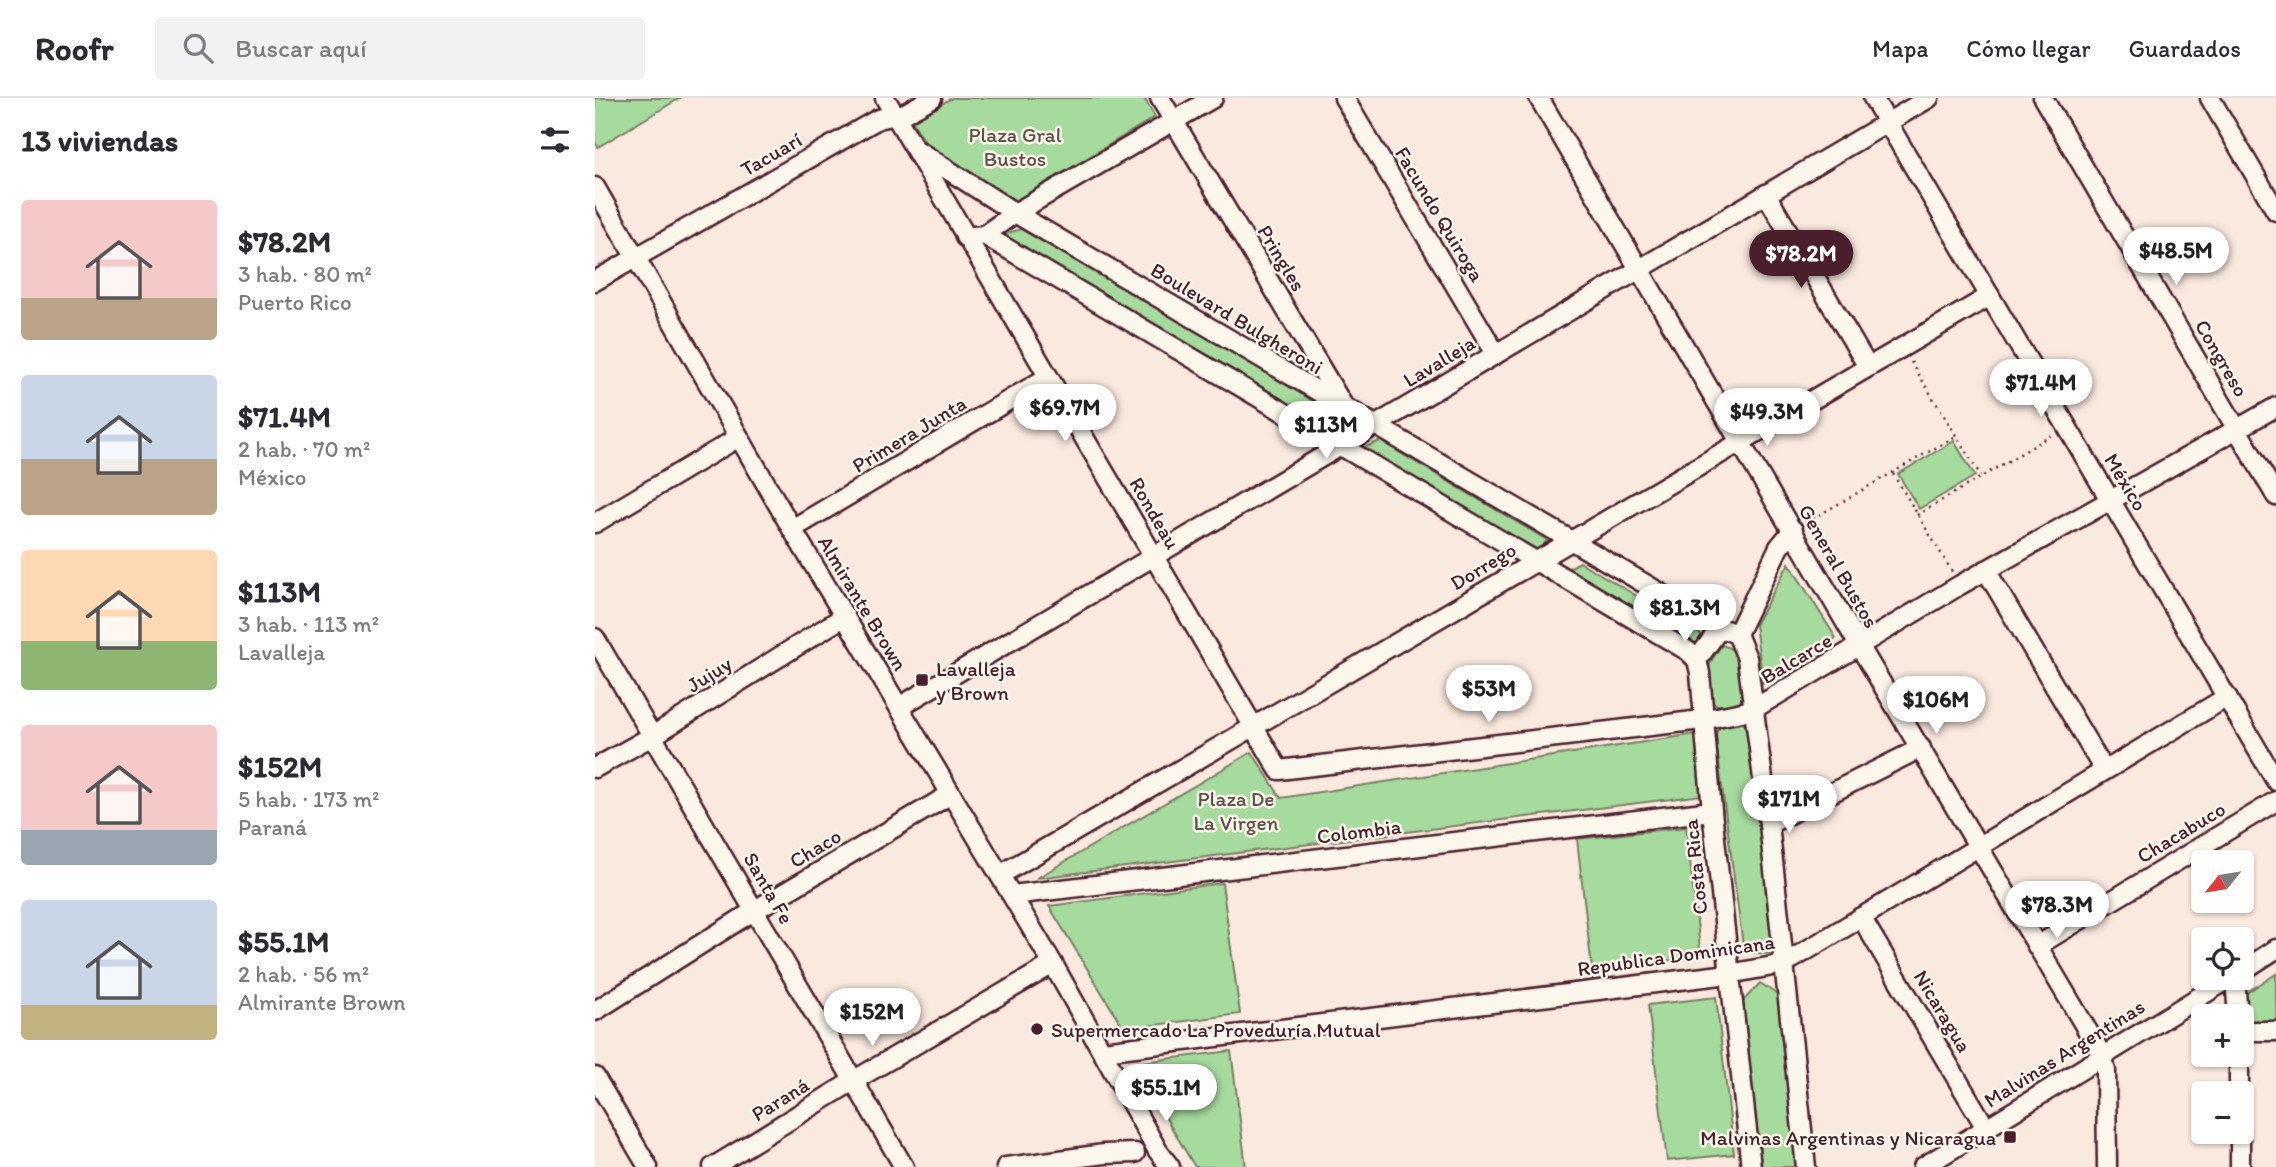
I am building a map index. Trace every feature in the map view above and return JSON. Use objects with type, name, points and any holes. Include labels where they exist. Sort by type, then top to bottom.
[{"type":"street","name":"Rondeau","points":[[885,98],[1279,770]]},
{"type":"street","name":"Tacuarí","points":[[595,281],[878,119],[905,113],[932,98]]},
{"type":"street","name":"Pringles","points":[[1160,98],[1344,407]]},
{"type":"street","points":[[965,237],[985,235],[1213,98]]},
{"type":"street","name":"Facundo Quiroga","points":[[1344,98],[1496,354]]},
{"type":"street","name":"General Bustos","points":[[1539,98],[2102,1055]]},
{"type":"street","name":"México","points":[[1873,98],[2276,781]]},
{"type":"street","name":"Lavalleja","points":[[899,707],[1929,98]]},
{"type":"street","name":"Congreso","points":[[2043,98],[2276,496]]},
{"type":"street","points":[[2210,98],[2276,211]]},
{"type":"street","name":"Boulevard Bulgheroni","points":[[915,149],[1016,214],[1728,631]]},
{"type":"street","name":"Almirante Brown","points":[[595,187],[792,530],[1103,1051],[1163,1161]]},
{"type":"street","points":[[1766,194],[1868,367]]},
{"type":"street","points":[[985,235],[1688,651],[1697,660],[1728,631],[1779,547],[1793,530]]},
{"type":"street","name":"Dorrego","points":[[1000,875],[1990,296]]},
{"type":"street","name":"Primera Junta","points":[[792,530],[1048,377]]},
{"type":"street","points":[[1341,447],[1344,407]]},
{"type":"street","name":"Balcarce","points":[[1279,770],[1702,720],[1752,710],[1960,585],[2276,407]]},
{"type":"street","points":[[595,523],[739,437]]},
{"type":"street","points":[[1986,570],[2104,770]]},
{"type":"street","name":"Jujuy","points":[[595,768],[654,735],[845,616]]},
{"type":"street","points":[[1728,631],[1747,658],[1769,824],[1806,1167]]},
{"type":"street","name":"Santa Fe","points":[[595,638],[903,1165]]},
{"type":"street","name":"Costa Rica","points":[[1697,660],[1751,1167]]},
{"type":"street","name":"Republica Dominicana","points":[[1103,1051],[1729,974],[1784,964],[2227,697]]},
{"type":"street","points":[[1769,824],[1921,748]]},
{"type":"street","name":"Chaco","points":[[595,1011],[755,910],[951,794]]},
{"type":"street","name":"Chacabuco","points":[[2037,946],[2276,801]]},
{"type":"street","name":"Colombia","points":[[1012,895],[1712,811]]},
{"type":"street","name":"Nicaragua","points":[[1861,917],[1986,1128]]},
{"type":"street","points":[[2254,964],[2275,952]]},
{"type":"street","name":"Paraná","points":[[713,1167],[1052,964]]},
{"type":"street","name":"Malvinas Argentinas","points":[[1929,1165],[2102,1055],[2212,990]]},
{"type":"street","points":[[2254,1031],[2276,1031]]},
{"type":"street","points":[[2102,1055],[2106,1071],[2107,1167]]},
{"type":"street","points":[[595,1077],[648,1167]]},
{"type":"street","points":[[1136,1157],[1139,1115]]},
{"type":"street","points":[[2239,1144],[2240,1167]]},
{"type":"street","name":"Almirante Brown","points":[[1006,1167],[1104,1154],[1136,1157],[1148,1147],[1163,1161]]},
{"type":"street","points":[[1955,1147],[1955,1167]]},
{"type":"path","points":[[1902,347],[1981,476]]},
{"type":"path","points":[[1917,515],[2067,426]]},
{"type":"path","points":[[1793,530],[1956,436]]},
{"type":"path","points":[[1892,473],[1960,585]]},
{"type":"green space","points":[[595,98],[680,98],[598,147],[595,142]]},
{"type":"green space","name":"Plaza Gral Bustos","points":[[952,98],[1144,98],[1155,117],[1016,201],[931,151],[912,121]]},
{"type":"green space","points":[[1021,229],[1325,407],[1324,427],[1002,235]]},
{"type":"green space","points":[[1380,441],[1547,540],[1538,553],[1361,449]]},
{"type":"green space","points":[[1954,441],[1975,476],[1919,509],[1898,474]]},
{"type":"green space","points":[[1580,562],[1705,637],[1699,648],[1563,571]]},
{"type":"green space","points":[[1789,563],[1836,638],[1763,683],[1755,625]]},
{"type":"green space","points":[[1722,645],[1733,651],[1738,658],[1742,687],[1739,705],[1717,705],[1710,700],[1710,665]]},
{"type":"green space","points":[[1731,721],[1742,722],[1750,729],[1780,949],[1769,954],[1746,952],[1743,946],[1715,734],[1720,727]]},
{"type":"green space","name":"Plaza De La Virgen","points":[[1696,734],[1703,795],[1037,878],[1252,752],[1281,798]]},
{"type":"green space","points":[[1686,827],[1701,957],[1592,969],[1577,839]]},
{"type":"green space","points":[[1222,883],[1240,1014],[1124,1029],[1049,906]]},
{"type":"green space","points":[[2276,974],[2276,1022],[2254,1023],[2254,1004],[2246,1004],[2246,993]]},
{"type":"green space","points":[[1760,983],[1781,997],[1798,1167],[1761,1167],[1743,1001]]},
{"type":"green space","points":[[1716,997],[1734,1154],[1667,1161],[1648,1005]]},
{"type":"green space","points":[[1231,1051],[1246,1167],[1195,1167],[1133,1063]]},
{"type":"place","name":"Lavalleja y Brown","points":[[922,680]]},
{"type":"place","name":"Supermercado La Proveduría Mutual","points":[[1037,1029]]},
{"type":"place","name":"Malvinas Argentinas y Nicaragua","points":[[2010,1137]]}]
